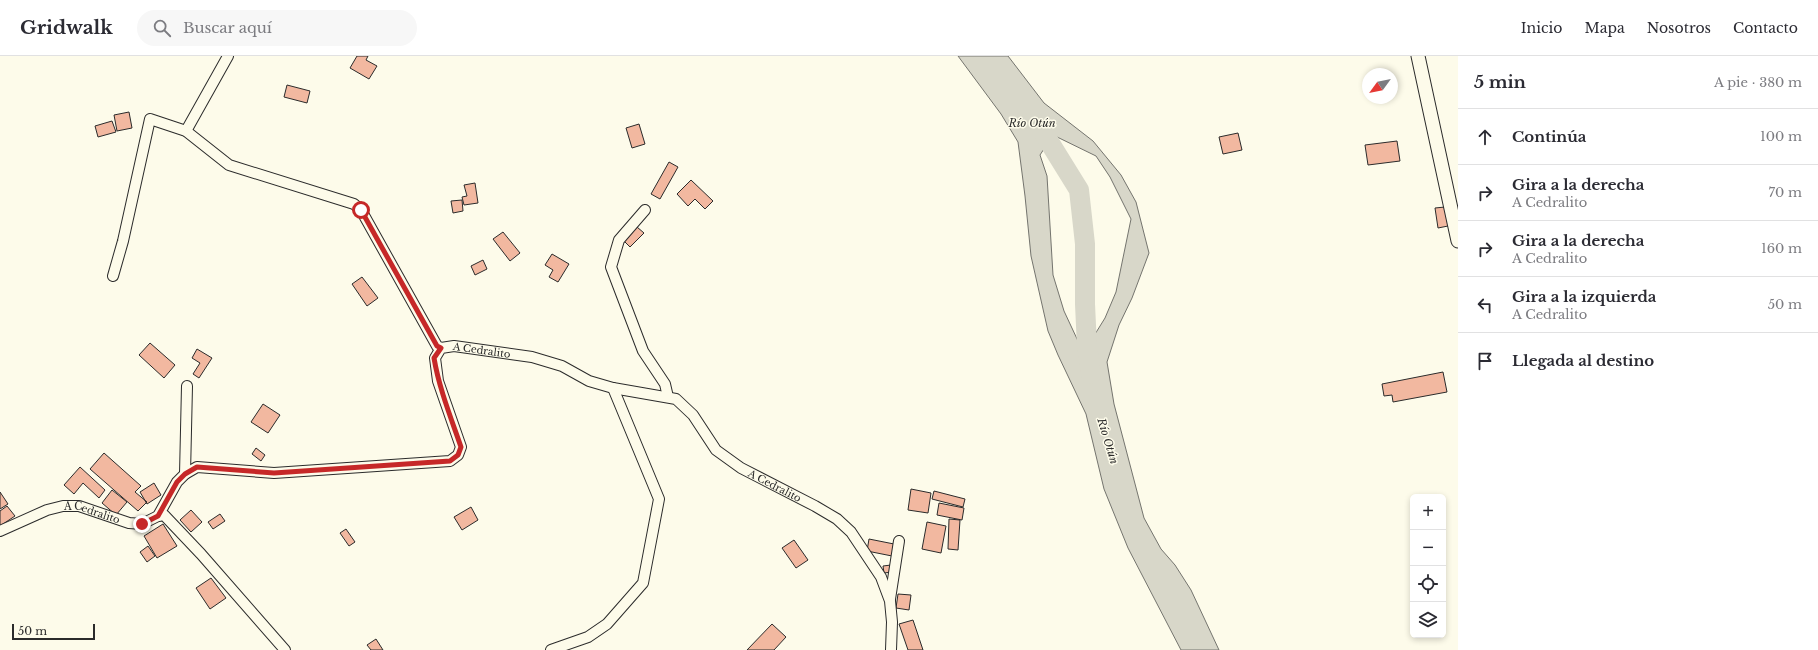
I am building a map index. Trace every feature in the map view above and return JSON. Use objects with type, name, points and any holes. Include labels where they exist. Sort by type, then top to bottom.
[{"type":"street","points":[[186,131],[228,56]]},
{"type":"street","points":[[1418,56],[1458,241]]},
{"type":"street","points":[[113,276],[123,241],[150,119],[186,131],[229,165],[354,204],[361,210],[437,346],[441,348]]},
{"type":"street","points":[[645,210],[619,240],[611,267],[643,351],[666,384],[668,397]]},
{"type":"street","name":"A Cedralito","points":[[185,474],[197,467],[274,473],[450,461],[458,455],[461,447],[438,381],[434,358],[441,348],[454,346],[532,358],[562,366],[589,381],[613,388],[676,399],[685,407],[716,450],[741,468],[837,519],[851,532],[880,578],[890,601],[892,622],[891,650]]},
{"type":"street","points":[[158,516],[177,482],[185,474],[187,386]]},
{"type":"street","points":[[551,650],[588,637],[607,624],[643,583],[659,499],[613,388]]},
{"type":"street","name":"A Cedralito","points":[[0,531],[47,510],[62,506],[79,506],[129,523],[142,524],[158,516]]},
{"type":"street","points":[[158,516],[164,515],[201,554],[285,650]]},
{"type":"street","points":[[890,601],[899,541]]},
{"type":"water","name":"Río Otún","points":[[958,56],[1008,56],[1044,103],[1093,141],[1121,175],[1136,202],[1149,253],[1132,298],[1119,325],[1107,362],[1114,404],[1144,518],[1161,549],[1175,565],[1191,590],[1219,650],[1181,650],[1128,548],[1104,489],[1086,414],[1048,331],[1031,256],[1018,142],[1001,114]],"holes":[[[1053,135],[1096,156],[1110,177],[1131,219],[1116,292],[1105,318],[1087,347],[1078,341],[1064,311],[1053,275],[1047,176],[1040,155]]]},
{"type":"building","points":[[357,56],[368,56],[366,60],[377,66],[369,79],[350,68]]},
{"type":"building","points":[[287,85],[310,91],[307,103],[284,97]]},
{"type":"building","points":[[129,112],[132,128],[117,131],[114,115]]},
{"type":"building","points":[[112,121],[116,132],[98,137],[95,126]]},
{"type":"building","points":[[639,124],[645,144],[632,148],[626,128]]},
{"type":"building","points":[[1238,133],[1242,150],[1223,154],[1219,137]]},
{"type":"building","points":[[1397,141],[1400,161],[1368,165],[1365,145]]},
{"type":"building","points":[[669,162],[678,167],[660,199],[651,194]]},
{"type":"building","points":[[691,180],[713,201],[705,209],[695,199],[688,206],[677,194]]},
{"type":"building","points":[[475,183],[478,203],[464,205],[462,197],[467,196],[464,185]]},
{"type":"building","points":[[462,200],[463,211],[453,213],[451,201]]},
{"type":"building","points":[[1445,207],[1448,226],[1438,228],[1435,208]]},
{"type":"building","points":[[637,227],[644,233],[630,247],[624,241]]},
{"type":"building","points":[[503,232],[520,253],[510,261],[493,239]]},
{"type":"building","points":[[552,254],[569,264],[558,282],[549,277],[553,270],[545,265]]},
{"type":"building","points":[[483,260],[487,269],[475,275],[471,266]]},
{"type":"building","points":[[362,277],[378,298],[367,306],[352,284]]},
{"type":"building","points":[[150,343],[175,365],[164,378],[139,355]]},
{"type":"building","points":[[197,349],[212,358],[199,378],[193,374],[200,363],[192,358]]},
{"type":"building","points":[[1443,372],[1447,392],[1393,402],[1392,395],[1384,396],[1382,384]]},
{"type":"building","points":[[263,404],[280,415],[268,433],[251,422]]},
{"type":"building","points":[[256,448],[265,455],[261,461],[252,454]]},
{"type":"building","points":[[104,453],[141,486],[135,492],[147,502],[138,511],[90,469]]},
{"type":"building","points":[[80,467],[105,490],[99,498],[83,483],[74,494],[64,485]]},
{"type":"building","points":[[154,483],[161,495],[147,504],[140,492]]},
{"type":"building","points":[[911,489],[931,493],[928,513],[908,510]]},
{"type":"building","points":[[112,490],[127,502],[116,515],[102,503]]},
{"type":"building","points":[[934,491],[965,499],[963,507],[932,499]]},
{"type":"building","points":[[0,492],[8,504],[0,509]]},
{"type":"building","points":[[939,503],[964,508],[962,520],[937,515]]},
{"type":"building","points":[[7,506],[15,516],[0,526],[0,511]]},
{"type":"building","points":[[471,507],[478,520],[462,530],[454,517]]},
{"type":"building","points":[[191,510],[202,522],[191,532],[180,520]]},
{"type":"building","points":[[220,514],[225,521],[213,529],[208,522]]},
{"type":"building","points":[[949,519],[960,520],[958,550],[948,549]]},
{"type":"building","points":[[927,522],[946,526],[941,553],[922,549]]},
{"type":"building","points":[[163,524],[177,546],[157,558],[144,536]]},
{"type":"building","points":[[346,529],[355,542],[349,546],[340,533]]},
{"type":"building","points":[[869,539],[894,544],[892,556],[867,551]]},
{"type":"building","points":[[794,540],[808,560],[796,568],[782,548]]},
{"type":"building","points":[[148,546],[155,556],[147,562],[140,552]]},
{"type":"building","points":[[891,565],[892,572],[884,573],[883,566]]},
{"type":"building","points":[[211,578],[226,598],[210,609],[196,588]]},
{"type":"building","points":[[898,594],[911,595],[909,610],[896,608]]},
{"type":"building","points":[[913,620],[923,650],[908,650],[899,624]]},
{"type":"building","points":[[772,624],[786,637],[774,650],[747,650]]},
{"type":"building","points":[[376,639],[383,650],[371,650],[367,645]]},
{"type":"waterway","name":"Río Otún","points":[[1035,119],[1079,190],[1085,244],[1085,304],[1087,347],[1091,374]]},
{"type":"route","points":[[142,524],[158,516],[177,482],[185,474],[197,467],[274,473],[450,461],[458,455],[461,447],[438,381],[434,358],[441,348],[437,346],[361,210]]}]
